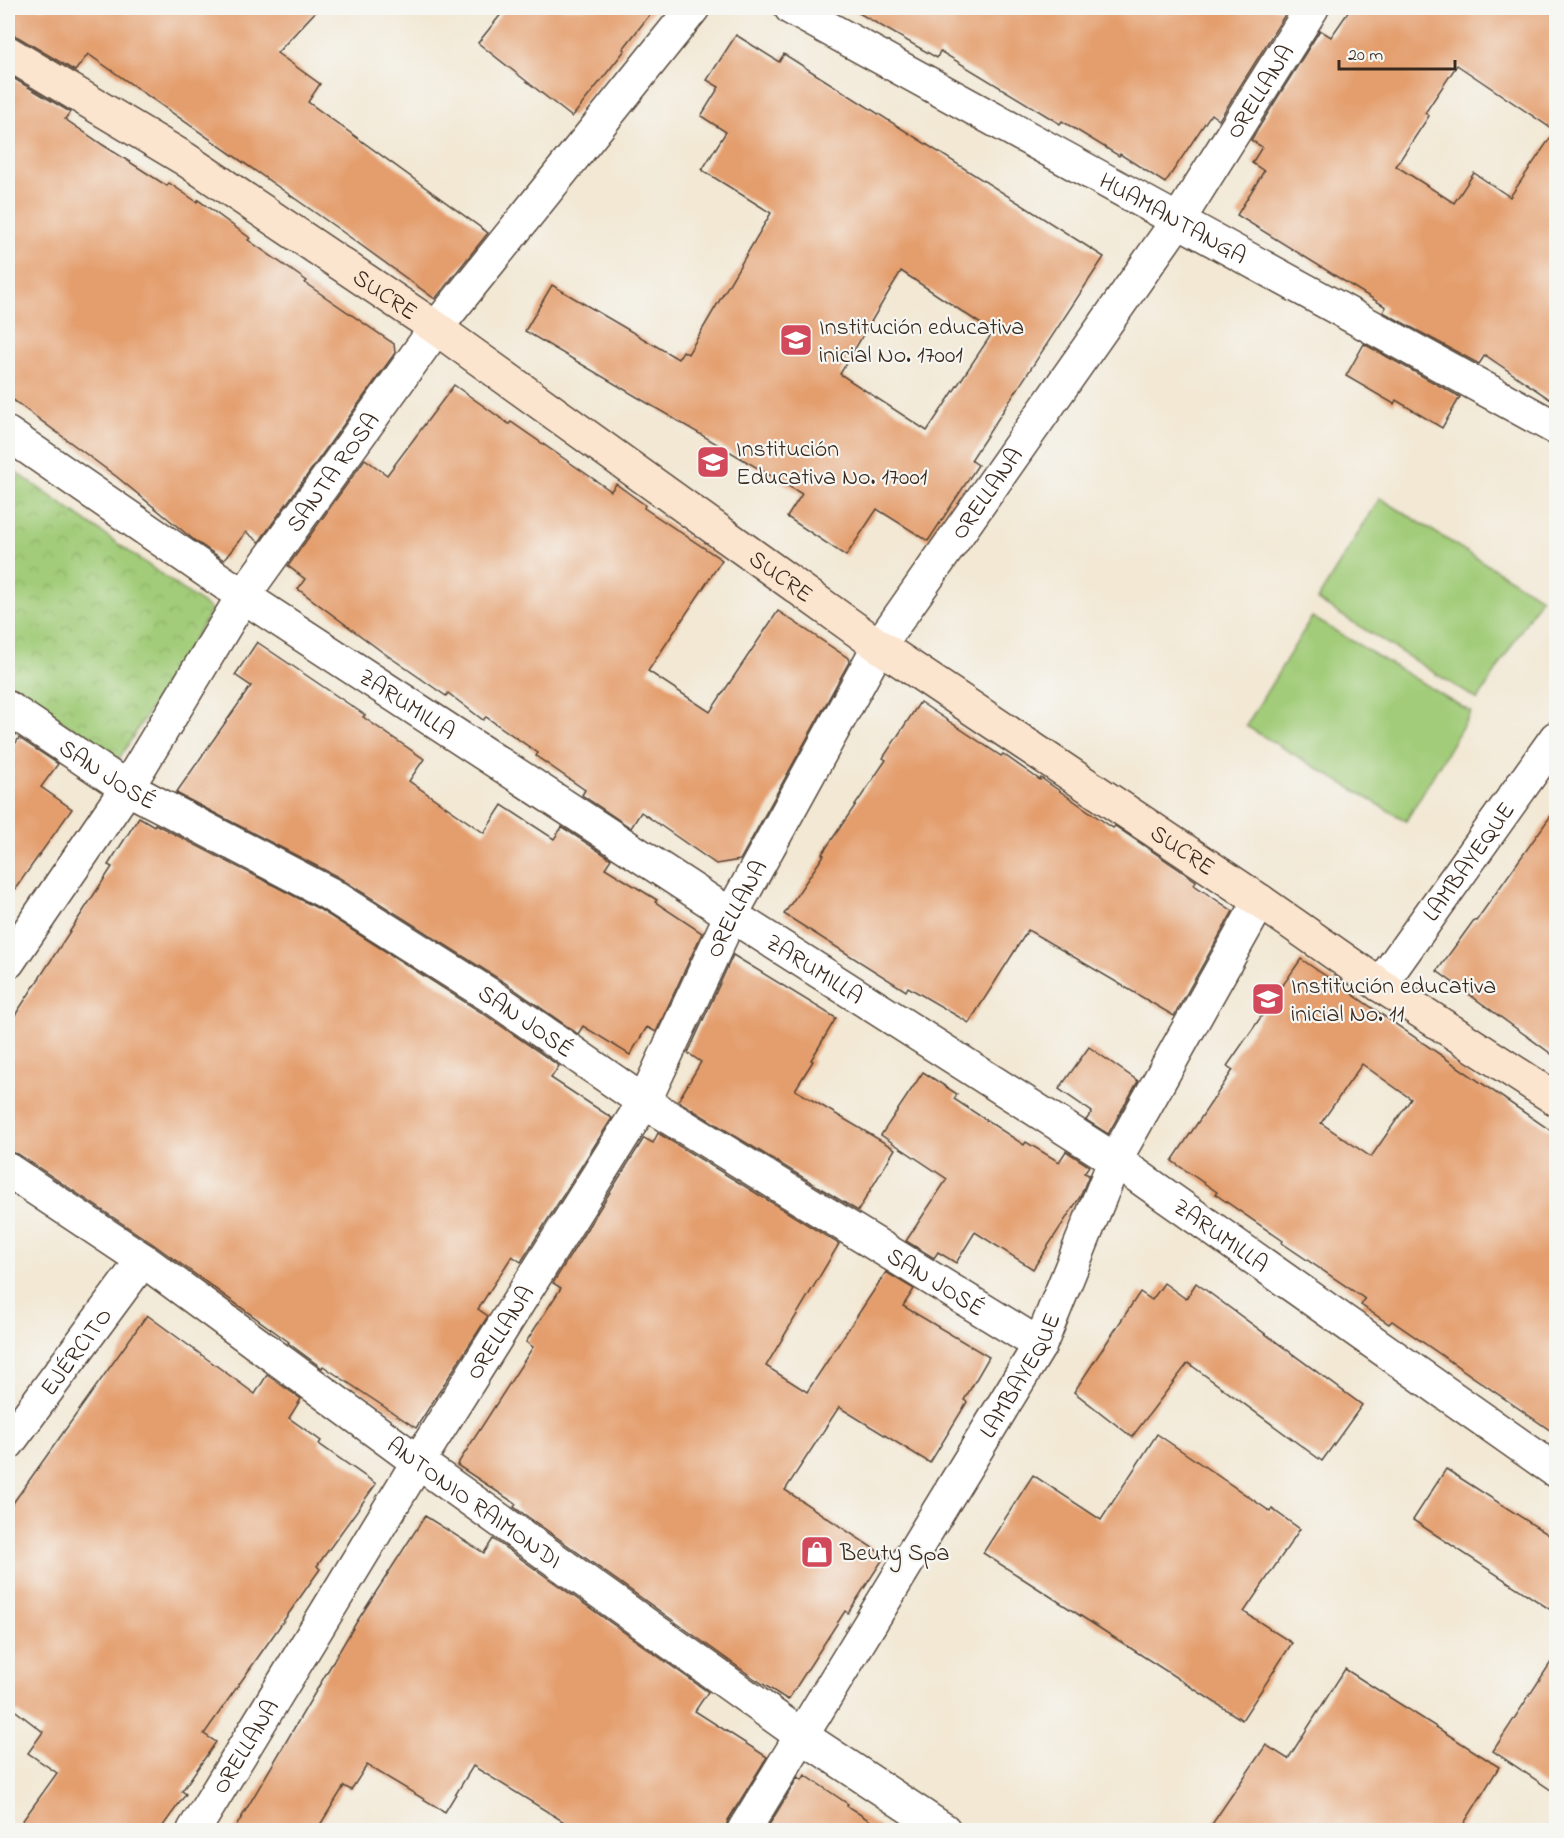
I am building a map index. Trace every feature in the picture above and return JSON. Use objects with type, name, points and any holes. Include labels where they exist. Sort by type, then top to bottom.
[{"type":"street","name":"SANTA ROSA","points":[[8,962],[127,789],[243,596],[436,328],[693,8]]},
{"type":"street","name":"HUAMANTANGA","points":[[791,8],[1557,428]]},
{"type":"street","name":"ORELLANA","points":[[194,1830],[418,1462],[644,1102],[731,915],[879,646],[1179,219],[1312,8]]},
{"type":"street","name":"SUCRE","points":[[8,54],[185,159],[436,328],[879,646],[1260,901],[1380,986],[1557,1099]]},
{"type":"street","name":"ZARUMILLA","points":[[8,435],[243,596],[731,915],[1115,1160],[1557,1471]]},
{"type":"street","name":"SAN JOSÉ","points":[[8,708],[127,789],[328,893],[494,998],[644,1102],[1040,1345]]},
{"type":"street","name":"LAMBAYEQUE","points":[[1380,986],[1557,738]]},
{"type":"street","name":"LAMBAYEQUE","points":[[744,1830],[1040,1345],[1115,1160],[1260,901]]},
{"type":"street","name":"ANTONIO RAIMONDI","points":[[8,1170],[143,1260],[418,1462],[802,1736],[944,1830]]},
{"type":"street","name":"EJÉRCITO","points":[[8,1443],[143,1260]]},
{"type":"green space","points":[[9,472],[16,472],[212,610],[119,759],[8,685]]},
{"type":"green space","points":[[1380,498],[1541,598],[1478,700],[1317,600]]},
{"type":"green space","points":[[1312,617],[1471,712],[1406,821],[1246,726]]},
{"type":"building","points":[[16,8],[319,8],[277,53],[320,84],[308,102],[488,233],[435,299],[88,54],[75,71],[18,37],[8,34],[8,21]]},
{"type":"building","points":[[506,8],[655,8],[572,117],[478,43]]},
{"type":"building","points":[[850,8],[1284,8],[1288,10],[1219,120],[1211,114],[1165,183],[1062,121],[1060,124],[940,51],[937,58]]},
{"type":"building","points":[[1351,8],[1557,8],[1557,404],[1485,355],[1479,364],[1383,312],[1386,307],[1237,215],[1264,171],[1252,163],[1262,147],[1251,140],[1320,30],[1331,37]],"holes":[[[1457,65],[1555,131],[1510,197],[1474,173],[1454,203],[1396,166],[1429,116],[1425,113]]]},
{"type":"building","points":[[736,35],[779,62],[784,54],[1104,257],[971,460],[978,465],[928,541],[877,509],[846,556],[787,517],[802,494],[525,331],[552,285],[678,359],[683,351],[688,354],[771,213],[702,170],[726,132],[701,116],[719,87],[707,80]],"holes":[[[901,271],[993,332],[927,431],[840,374]]]},
{"type":"building","points":[[8,75],[70,112],[65,119],[103,145],[167,186],[169,183],[197,202],[198,200],[250,238],[248,240],[307,281],[305,283],[394,344],[395,353],[259,542],[246,532],[224,560],[194,540],[117,477],[8,396]]},
{"type":"building","points":[[1364,344],[1460,397],[1442,428],[1396,400],[1394,404],[1346,376]]},
{"type":"building","points":[[454,385],[611,491],[616,484],[645,505],[644,508],[722,560],[648,671],[710,712],[778,611],[848,658],[849,662],[740,860],[716,864],[641,812],[631,828],[582,795],[585,790],[536,756],[538,753],[486,717],[483,720],[448,693],[446,696],[298,589],[305,579],[288,566],[365,459],[387,475]]},
{"type":"building","points":[[257,642],[365,715],[363,717],[424,759],[409,781],[484,833],[502,805],[554,839],[562,827],[611,859],[605,868],[657,900],[655,902],[702,933],[656,1032],[647,1027],[630,1055],[583,1026],[578,1034],[504,982],[338,877],[176,793],[251,686],[235,675]]},
{"type":"building","points":[[920,702],[1001,756],[1003,754],[1040,780],[1041,778],[1113,828],[1115,826],[1196,881],[1194,885],[1233,911],[1174,1016],[1028,930],[969,1023],[908,987],[906,991],[784,914],[886,760],[883,758]]},
{"type":"building","points":[[19,738],[58,764],[41,787],[72,809],[8,899],[8,754]]},
{"type":"building","points":[[1557,807],[1557,1058],[1437,971],[1474,920],[1476,921]]},
{"type":"building","points":[[139,817],[319,909],[484,1014],[559,1066],[551,1078],[612,1118],[521,1262],[512,1256],[478,1309],[488,1316],[416,1428],[323,1366],[322,1368],[153,1244],[18,1154],[8,1152],[8,1026],[112,867],[108,865]]},
{"type":"building","points":[[733,955],[836,1018],[795,1090],[895,1149],[858,1211],[678,1101],[701,1062],[688,1053]]},
{"type":"building","points":[[1301,959],[1557,1135],[1557,1435],[1392,1321],[1389,1324],[1361,1305],[1365,1299],[1282,1243],[1283,1241],[1172,1161],[1233,1070],[1227,1066]],"holes":[[[1362,1064],[1411,1099],[1371,1157],[1321,1123]]]},
{"type":"building","points":[[1089,1047],[1138,1081],[1108,1134],[1086,1120],[1092,1112],[1059,1089]]},
{"type":"building","points":[[923,1072],[957,1094],[954,1099],[1024,1145],[1026,1142],[1059,1162],[1066,1151],[1089,1166],[1084,1173],[1089,1175],[1080,1197],[1033,1269],[975,1232],[956,1263],[938,1252],[934,1258],[906,1241],[947,1179],[881,1135]]},
{"type":"building","points":[[658,1133],[839,1244],[766,1366],[807,1392],[886,1272],[914,1289],[903,1306],[989,1357],[964,1400],[967,1402],[930,1463],[839,1407],[785,1490],[885,1556],[848,1613],[845,1611],[788,1700],[755,1679],[514,1507],[516,1504],[457,1465],[533,1347],[526,1342],[561,1288],[553,1283],[644,1138],[653,1143]]},
{"type":"building","points":[[1164,1283],[1186,1299],[1196,1283],[1362,1405],[1322,1461],[1188,1363],[1132,1437],[1074,1392],[1140,1292],[1152,1300]]},
{"type":"building","points":[[147,1315],[255,1394],[267,1375],[301,1399],[289,1418],[321,1441],[319,1444],[376,1484],[317,1566],[320,1569],[204,1734],[216,1742],[182,1791],[186,1794],[160,1830],[16,1830],[57,1773],[28,1753],[43,1732],[8,1705],[8,1510]]},
{"type":"building","points":[[1157,1434],[1271,1512],[1272,1509],[1300,1529],[1244,1612],[1292,1643],[1242,1720],[983,1553],[1033,1475],[1101,1520]]},
{"type":"building","points":[[1446,1469],[1557,1540],[1557,1614],[1413,1520]]},
{"type":"building","points":[[425,1516],[484,1553],[493,1539],[708,1692],[695,1711],[767,1757],[728,1820],[725,1830],[577,1830],[473,1766],[445,1812],[367,1765],[351,1790],[344,1786],[317,1830],[234,1830],[356,1623]]},
{"type":"building","points":[[1557,1653],[1557,1794],[1493,1751]]},
{"type":"building","points":[[1345,1669],[1499,1767],[1460,1830],[1208,1830],[1266,1745],[1288,1759]]},
{"type":"building","points":[[805,1775],[884,1830],[766,1830],[798,1777],[802,1780]]},
{"type":"place","name":"Institución educativa inicial No. 17001","points":[[796,340]]},
{"type":"place","name":"Institución Educativa No. 17001","points":[[713,462]]},
{"type":"place","name":"Institución educativa inicial No. 11","points":[[1268,999]]},
{"type":"place","name":"Beuty Spa","points":[[817,1552]]}]
